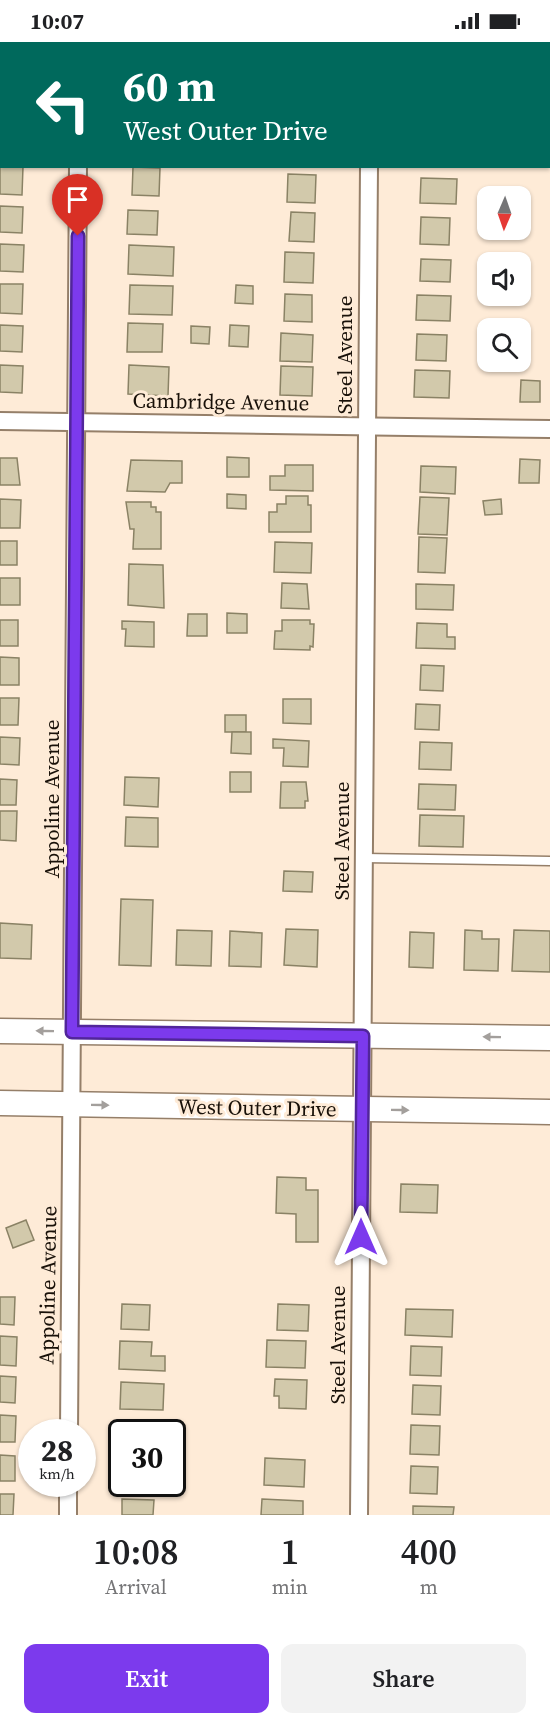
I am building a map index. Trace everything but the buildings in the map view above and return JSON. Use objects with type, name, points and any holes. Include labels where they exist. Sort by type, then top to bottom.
[{"type":"main road","points":[[0,1030],[550,1038]]},
{"type":"main road","name":"West Outer Drive","points":[[0,1103],[550,1112]]},
{"type":"street","name":"Appoline Avenue","points":[[69,1419],[78,168]]},
{"type":"street","name":"Steel Avenue","points":[[359,1515],[369,168]]},
{"type":"street","name":"Cambridge Avenue","points":[[0,421],[550,429]]},
{"type":"street","points":[[68,1497],[68,1515]]},
{"type":"lane","points":[[364,858],[550,861]]},
{"type":"route","points":[[78,236],[72,1032],[363,1036],[361,1237]]}]
